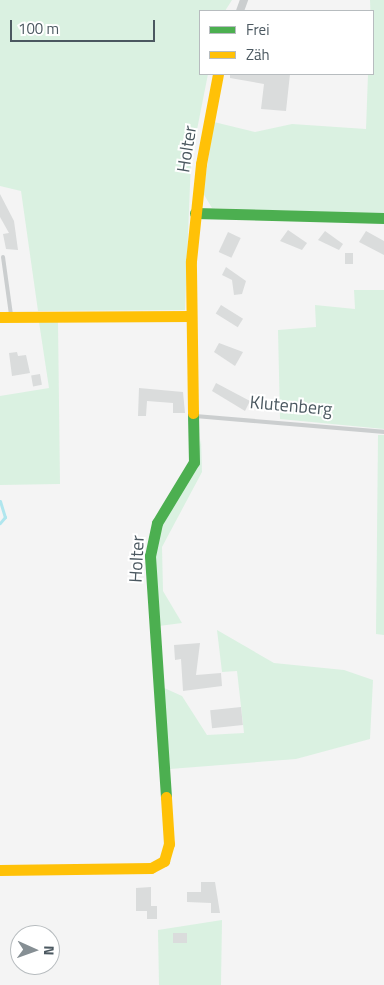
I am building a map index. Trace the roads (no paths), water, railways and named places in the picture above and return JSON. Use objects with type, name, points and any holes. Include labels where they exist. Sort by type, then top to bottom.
[{"type":"street","name":"Holter","points":[[0,870],[151,868],[164,860],[169,844],[150,556],[157,523],[194,462],[191,316],[195,213],[218,75]]},
{"type":"street","points":[[195,213],[384,218]]},
{"type":"street","points":[[6,317],[191,316]]},
{"type":"lane","points":[[3,257],[6,317]]},
{"type":"lane","name":"Klutenberg","points":[[194,416],[384,432]]},
{"type":"waterway","points":[[0,501],[5,517],[0,523]]}]
